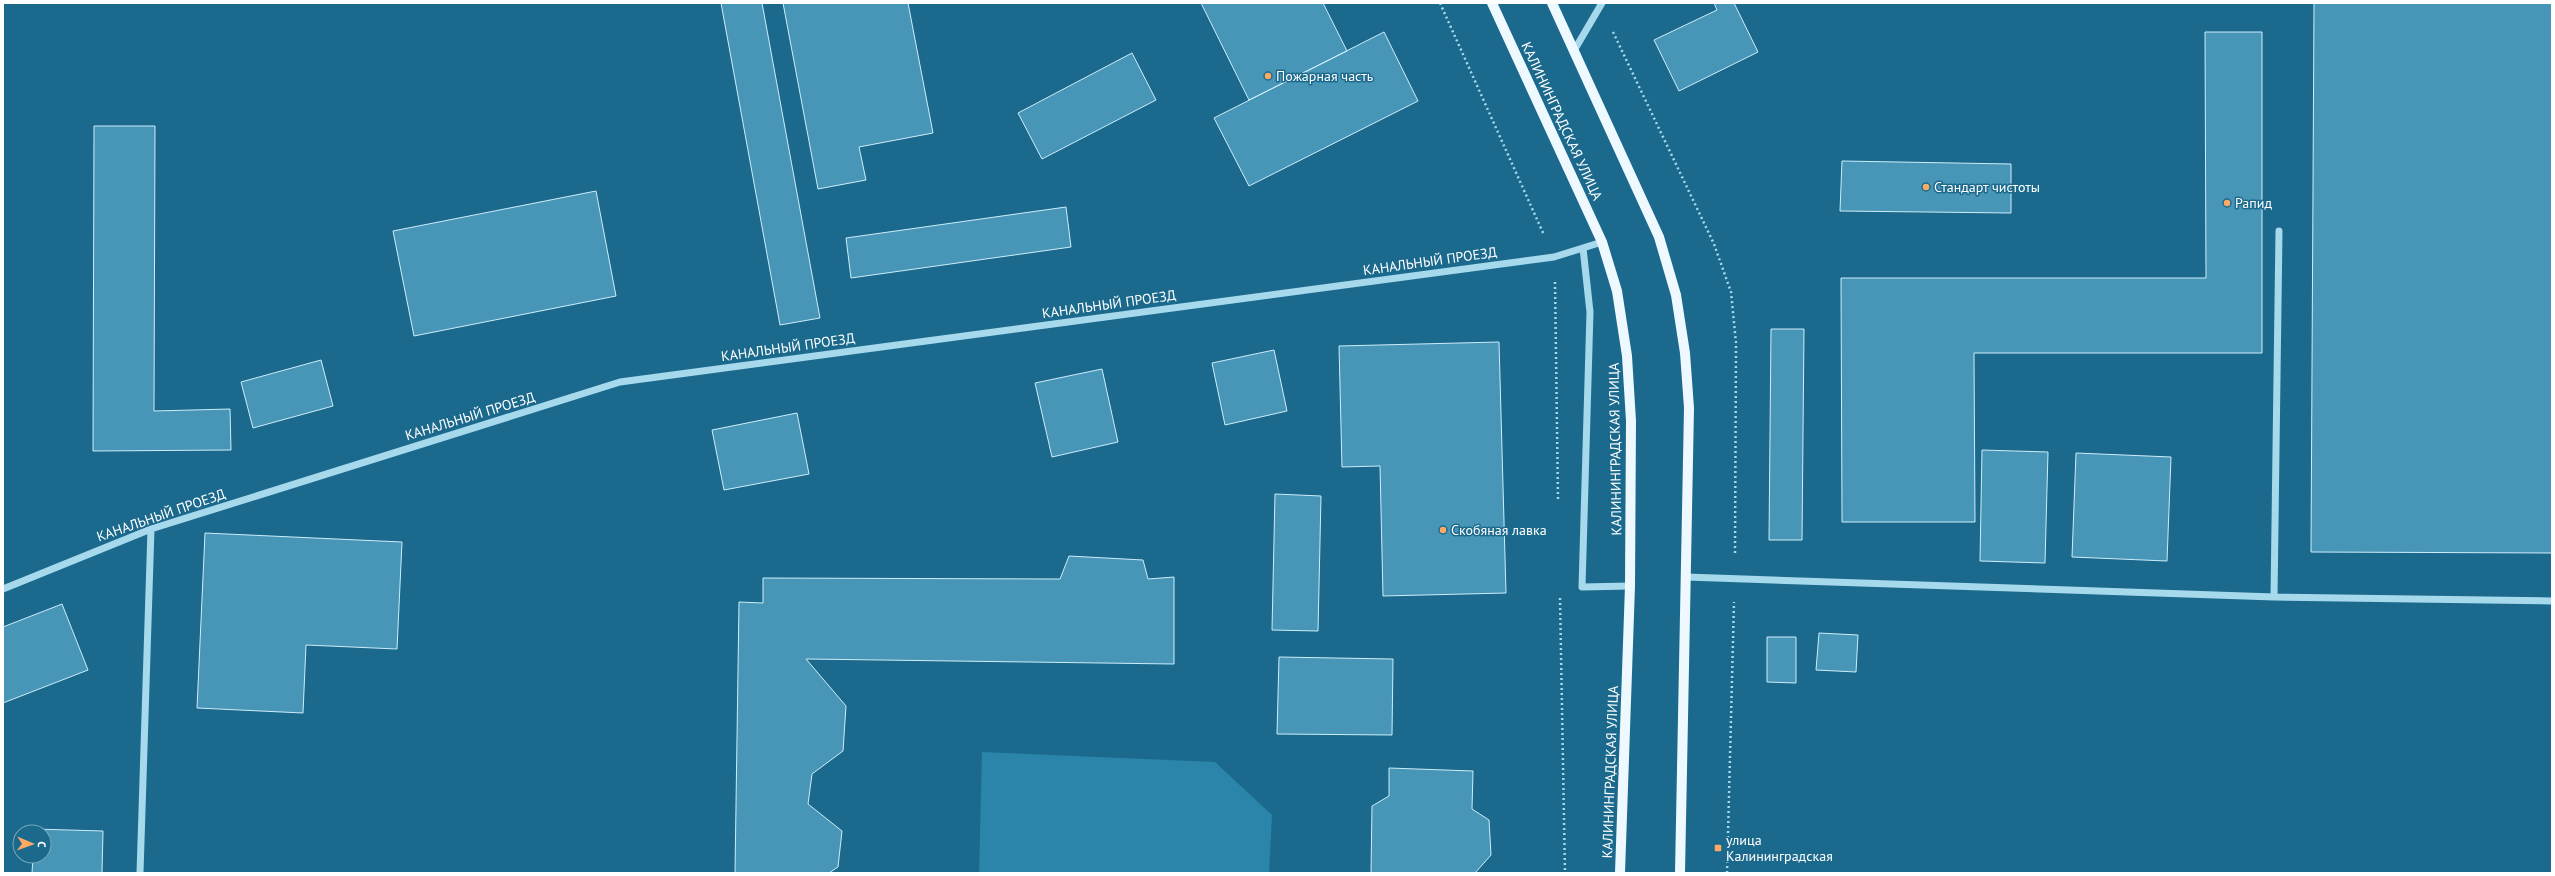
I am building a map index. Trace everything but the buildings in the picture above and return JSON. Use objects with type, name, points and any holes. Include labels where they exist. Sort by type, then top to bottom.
[{"type":"main road","name":"КАЛИНИНГРАДСКАЯ УЛИЦА","points":[[1492,3],[1602,242],[1617,291],[1627,356],[1631,421],[1630,586],[1620,873]]},
{"type":"main road","points":[[1552,3],[1575,48],[1659,237],[1676,295],[1685,354],[1689,408],[1680,873]]},
{"type":"lane","points":[[1575,48],[1602,3]]},
{"type":"lane","points":[[2274,597],[2279,231]]},
{"type":"lane","name":"КАНАЛЬНЫЙ ПРОЕЗД","points":[[3,588],[151,530],[620,382],[1554,257],[1602,242]]},
{"type":"lane","points":[[1583,248],[1590,312],[1582,587],[1630,586]]},
{"type":"lane","points":[[140,873],[151,530]]},
{"type":"lane","points":[[1686,577],[1765,578],[2274,597],[2552,601]]},
{"type":"path","points":[[1440,3],[1554,257],[1558,502]]},
{"type":"path","points":[[1560,597],[1565,873]]},
{"type":"shaded area","points":[[982,752],[1215,762],[1272,815],[1269,873],[979,873]]},
{"type":"place","name":"Пожарная часть","points":[[1268,76]]},
{"type":"place","name":"Стандарт чистоты","points":[[1926,187]]},
{"type":"place","name":"Рапид","points":[[2227,203]]},
{"type":"place","name":"Скобяная лавка","points":[[1443,530]]},
{"type":"place","name":"улица Калининградская","points":[[1718,848]]}]
